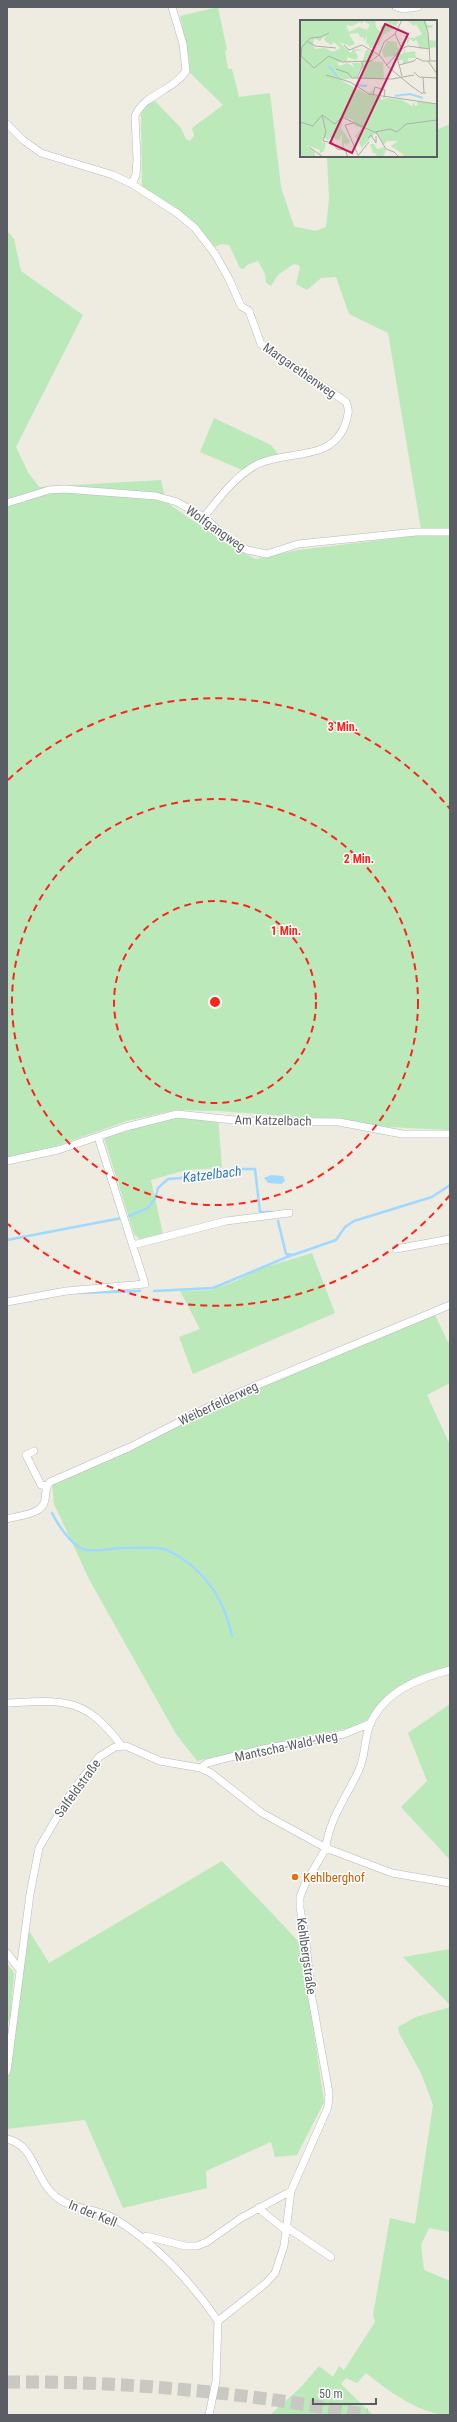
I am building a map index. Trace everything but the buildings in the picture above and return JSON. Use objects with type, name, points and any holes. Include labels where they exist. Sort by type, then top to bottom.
[{"type":"street","points":[[132,184],[136,175],[135,116],[138,108],[178,80],[186,71],[183,44],[172,7]]},
{"type":"street","points":[[396,7],[403,9],[418,7]]},
{"type":"street","name":"Margarethenweg","points":[[7,124],[40,153],[113,175],[132,184],[177,213],[195,228],[215,254],[229,279],[241,306],[249,311],[261,344],[346,402],[349,410],[340,436],[328,448],[258,464],[234,481],[204,517]]},
{"type":"street","name":"Wolfgangweg","points":[[7,503],[49,490],[81,489],[168,499],[204,517],[235,543],[247,550],[266,554],[298,544],[416,532],[450,532]]},
{"type":"street","name":"Am Katzelbach","points":[[7,1161],[58,1150],[177,1114],[196,1114],[243,1121],[339,1122],[402,1134],[450,1134]]},
{"type":"street","points":[[7,1302],[66,1291],[146,1284],[98,1137]]},
{"type":"street","points":[[133,1245],[226,1221],[289,1213]]},
{"type":"street","points":[[396,1249],[450,1239]]},
{"type":"street","name":"Weiberfelderweg","points":[[47,1486],[50,1482],[130,1446],[226,1398],[450,1305]]},
{"type":"street","points":[[7,1519],[39,1510],[43,1506],[47,1486],[41,1484],[26,1455],[34,1451]]},
{"type":"street","name":"Mantscha-Wald-Weg","points":[[326,1848],[340,1807],[360,1768],[371,1723],[392,1696],[404,1687],[450,1670]]},
{"type":"street","points":[[7,1703],[54,1702],[86,1709],[106,1725],[120,1745],[131,1747],[160,1761],[200,1768],[211,1773],[262,1813],[326,1848],[392,1873],[450,1883]]},
{"type":"street","name":"Mantscha-Wald-Weg","points":[[200,1768],[207,1763],[263,1748],[344,1734],[371,1723]]},
{"type":"street","name":"Salfeldstraße","points":[[7,2071],[30,1894],[39,1848],[71,1793],[90,1766],[107,1752],[120,1745]]},
{"type":"street","name":"Kehlbergstraße","points":[[218,2321],[266,2283],[275,2273],[284,2246],[285,2228],[291,2191],[328,2107],[329,2100],[300,1908],[300,1897],[305,1884],[326,1848]]},
{"type":"street","points":[[7,1953],[20,1970]]},
{"type":"street","name":"In der Kell","points":[[7,2139],[21,2144],[52,2194],[66,2203],[114,2219],[143,2239],[202,2297],[218,2321]]},
{"type":"street","points":[[143,2239],[146,2236],[185,2246],[196,2246],[207,2242],[241,2218],[291,2191]]},
{"type":"street","points":[[258,2208],[285,2228],[331,2257]]},
{"type":"street","points":[[209,2415],[217,2368],[218,2321]]},
{"type":"green space","points":[[218,7],[227,50],[225,51],[228,69],[232,69],[239,97],[270,93],[281,187],[294,226],[315,231],[326,227],[329,199],[327,157],[437,157],[437,130],[450,124],[450,1130],[387,1127],[329,1119],[217,1111],[176,1110],[127,1121],[53,1147],[7,1157],[7,231],[14,239],[21,271],[83,315],[16,447],[28,472],[39,487],[161,480],[166,502],[224,542],[255,559],[298,550],[422,535],[388,333],[349,314],[336,277],[321,278],[307,290],[296,284],[300,268],[299,265],[294,264],[278,275],[271,286],[266,283],[265,274],[258,261],[247,265],[244,269],[240,268],[229,245],[221,244],[211,249],[195,228],[142,187],[141,114],[147,105],[155,101],[181,128],[186,139],[190,141],[194,136],[192,128],[223,105],[189,72],[189,58],[180,16]]},
{"type":"green space","points":[[214,418],[271,445],[278,454],[242,470],[200,452]]},
{"type":"green space","points":[[218,1115],[222,1168],[186,1170],[151,1180],[163,1234],[141,1240],[134,1234],[104,1138],[167,1119]]},
{"type":"green space","points":[[312,1253],[335,1313],[193,1374],[179,1337],[200,1329],[180,1291],[211,1290],[236,1281],[256,1270]]},
{"type":"green space","points":[[434,1313],[450,1346],[450,1383],[427,1395],[450,1445],[450,1667],[406,1682],[386,1698],[368,1719],[350,1728],[306,1736],[197,1761],[176,1734],[90,1581],[54,1504],[52,1482],[244,1392]]},
{"type":"green space","points":[[450,1704],[450,1860],[401,1807],[427,1781],[408,1733]]},
{"type":"green space","points":[[222,1861],[301,1944],[324,2102],[297,2155],[275,2157],[271,2142],[206,2171],[207,2188],[123,2208],[85,2120],[7,2129],[7,2073],[28,1929],[49,1963]]},
{"type":"green space","points":[[450,1949],[450,2005],[403,1957]]},
{"type":"green space","points":[[7,1963],[14,1973],[10,2020],[7,2021]]},
{"type":"green space","points":[[450,2007],[450,2232],[429,2228],[421,2245],[424,2270],[450,2281],[450,2415],[428,2411],[405,2401],[366,2373],[357,2383],[346,2378],[341,2384],[373,2415],[270,2415],[302,2386],[319,2366],[333,2377],[339,2366],[344,2370],[375,2322],[373,2315],[390,2218],[415,2224],[433,2105],[421,2073],[399,2033],[398,2027],[416,2017]]},
{"type":"water","points":[[271,1175],[283,1176],[285,1181],[281,1184],[268,1183],[264,1178]]},
{"type":"waterway","name":"Katzelbach","points":[[129,1216],[148,1208],[155,1199],[158,1188],[168,1179],[222,1175],[231,1169],[255,1169],[260,1212],[274,1212]]},
{"type":"waterway","name":"Katzelbach","points":[[278,1221],[286,1254],[293,1255],[336,1240],[345,1227],[354,1221],[432,1197],[450,1185]]},
{"type":"waterway","name":"Katzelbach","points":[[7,1240],[122,1218]]},
{"type":"waterway","name":"Katzelbach","points":[[154,1291],[213,1288],[292,1255]]},
{"type":"waterway","name":"Katzelbach","points":[[78,1293],[140,1291]]},
{"type":"waterway","points":[[52,1513],[69,1538],[78,1547],[83,1549],[92,1551],[122,1548],[159,1548],[170,1551],[189,1563],[214,1590],[225,1612],[232,1636]]},
{"type":"tunnel","points":[[7,2382],[98,2384],[188,2390],[278,2400],[367,2415]]},
{"type":"place","name":"Kehlberghof","points":[[295,1877]]}]
